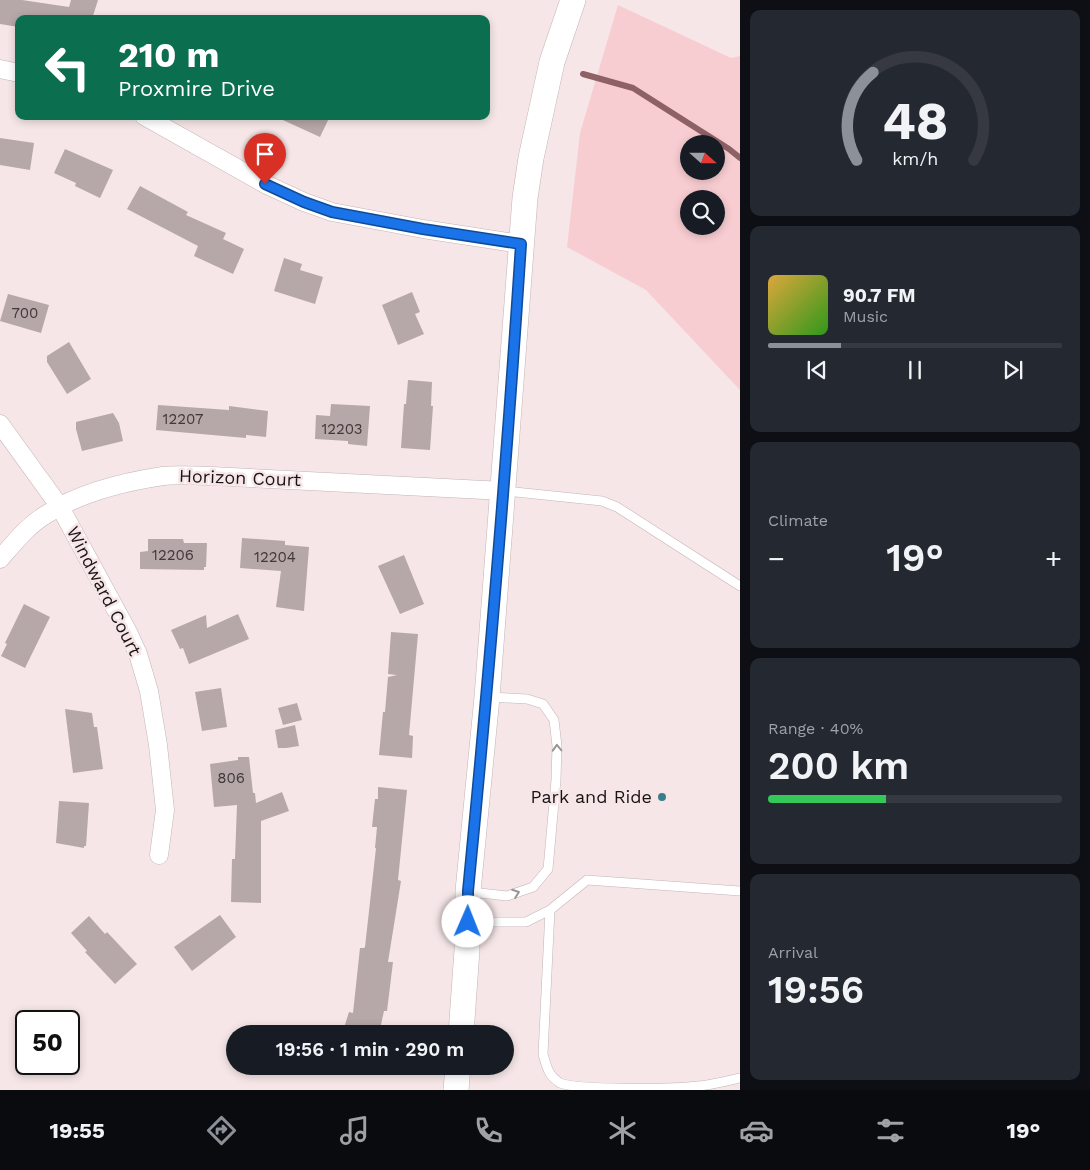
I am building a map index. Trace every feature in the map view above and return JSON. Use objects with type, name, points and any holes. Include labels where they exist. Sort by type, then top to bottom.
[{"type":"main road","points":[[462,1025],[467,950],[468,891],[504,491],[521,244],[530,166],[540,111],[552,62],[574,0]]},
{"type":"main road","points":[[456,1090],[457,1075]]},
{"type":"street","points":[[0,69],[15,72]]},
{"type":"street","points":[[151,120],[265,184],[304,202],[332,212],[423,229],[521,244]]},
{"type":"street","name":"Windward Court","points":[[0,424],[60,507],[138,654],[148,690],[158,745],[165,810],[159,856]]},
{"type":"street","name":"Horizon Court","points":[[0,559],[28,528],[46,514],[103,489],[164,476],[212,476],[504,491]]},
{"type":"lane","points":[[504,491],[602,501],[618,507],[740,586]]},
{"type":"lane","points":[[468,891],[507,896],[533,887],[548,869],[556,780],[557,746],[554,720],[543,704],[527,699],[487,696]]},
{"type":"lane","points":[[468,922],[526,922],[550,910],[587,880],[740,891]]},
{"type":"lane","points":[[550,910],[543,1054],[549,1073],[561,1084],[579,1089],[650,1090],[690,1087],[740,1078]]},
{"type":"shaded area","points":[[618,5],[731,58],[740,56],[740,390],[646,290],[567,247],[580,133]]},
{"type":"building","points":[[0,0],[22,0],[69,7],[71,0],[98,0],[93,15],[15,15],[15,26],[0,24]]},
{"type":"building","points":[[283,120],[328,120],[320,137]]},
{"type":"building","points":[[0,138],[34,143],[30,170],[0,165]]},
{"type":"building","points":[[65,149],[113,170],[100,198],[75,186],[76,183],[54,173]]},
{"type":"building","points":[[140,186],[188,212],[186,215],[226,233],[223,239],[244,249],[233,274],[194,256],[198,246],[127,209]]},
{"type":"building","points":[[284,258],[302,264],[300,270],[323,277],[315,304],[274,291]]},
{"type":"building","points":[[412,292],[420,312],[415,314],[424,334],[398,345],[382,305]]},
{"type":"building","points":[[8,294],[49,305],[41,333],[0,321]]},
{"type":"building","points":[[69,342],[91,379],[67,394],[47,362],[47,356]]},
{"type":"building","points":[[408,380],[432,382],[431,406],[433,406],[430,450],[401,448],[404,404],[406,404]]},
{"type":"building","points":[[331,404],[370,406],[367,446],[348,444],[348,441],[315,439],[316,415],[330,416]]},
{"type":"building","points":[[158,405],[229,410],[229,406],[268,411],[266,437],[246,435],[246,438],[156,430]]},
{"type":"building","points":[[113,413],[119,423],[123,441],[82,451],[76,422]]},
{"type":"building","points":[[242,538],[285,541],[285,545],[309,547],[304,611],[276,607],[281,571],[240,568]]},
{"type":"building","points":[[148,539],[183,539],[184,543],[207,543],[206,567],[204,567],[204,570],[140,569],[140,552],[148,551]]},
{"type":"building","points":[[404,555],[424,604],[400,614],[378,566]]},
{"type":"building","points":[[24,604],[50,617],[25,668],[1,656],[7,644],[5,643]]},
{"type":"building","points":[[238,614],[249,639],[189,664],[183,648],[180,649],[171,630],[206,615],[207,628]]},
{"type":"building","points":[[391,632],[418,634],[409,735],[413,736],[412,758],[379,755],[388,677],[397,675],[388,674]]},
{"type":"building","points":[[221,688],[227,727],[202,731],[195,692]]},
{"type":"building","points":[[297,703],[302,720],[283,725],[278,708]]},
{"type":"building","points":[[65,709],[92,713],[94,727],[97,727],[103,769],[73,773]]},
{"type":"building","points":[[295,725],[299,746],[278,748],[275,730]]},
{"type":"building","points":[[238,757],[249,757],[256,803],[282,792],[289,811],[261,821],[261,903],[231,902],[232,859],[235,859],[237,805],[214,807],[210,764],[238,760]]},
{"type":"building","points":[[378,787],[407,790],[398,880],[401,881],[388,962],[393,962],[387,1011],[384,1011],[381,1025],[345,1025],[349,1012],[353,1013],[360,948],[365,947],[376,848],[377,827],[372,827],[375,799],[378,799]]},
{"type":"building","points":[[59,801],[89,803],[86,846],[84,848],[56,843]]},
{"type":"building","points":[[220,915],[236,937],[192,971],[174,947]]},
{"type":"building","points":[[89,916],[137,964],[115,984],[85,952],[87,951],[71,933]]},
{"type":"waterway","points":[[583,74],[633,88],[729,149],[740,158]]},
{"type":"place","name":"Park and Ride","points":[[662,797]]},
{"type":"route","points":[[265,184],[304,202],[332,212],[423,229],[521,244],[504,491],[468,891],[468,922]]}]
